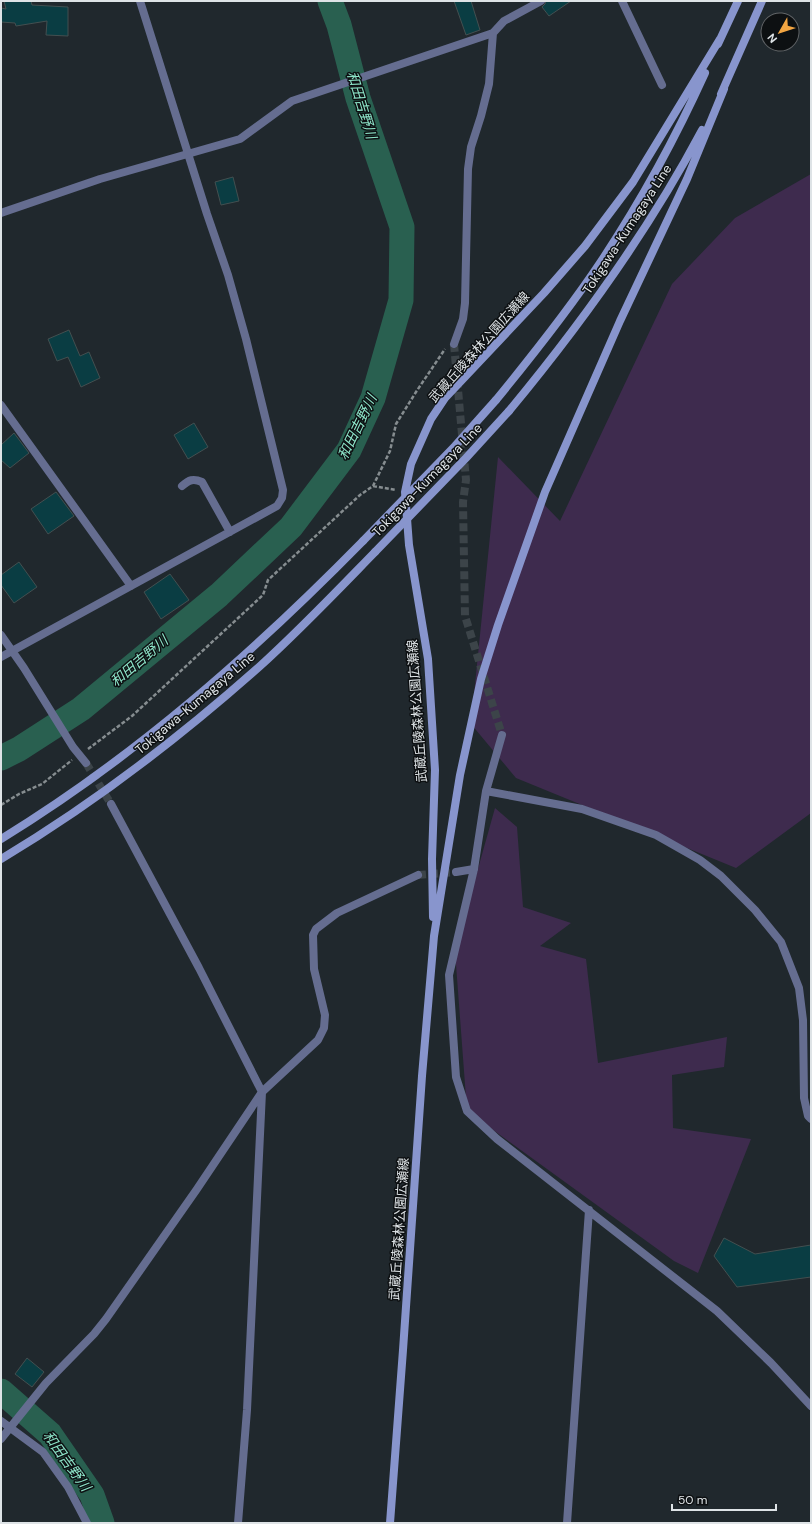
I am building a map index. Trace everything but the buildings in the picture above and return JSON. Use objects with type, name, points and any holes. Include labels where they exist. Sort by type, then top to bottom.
[{"type":"main road","name":"Tokigawa-Kumagaya Line","points":[[1,859],[29,842],[113,785],[159,751],[265,660],[330,598],[466,458],[509,411],[543,370],[587,312],[635,244],[685,162],[724,89],[762,1]]},
{"type":"main road","name":"Tokigawa-Kumagaya Line","points":[[1,839],[104,770],[197,697],[265,637],[319,585],[455,446],[496,400],[572,303],[600,264],[624,226],[682,123],[737,3]]},
{"type":"main road","name":"武蔵丘陵森林公園広瀬線","points":[[434,936],[432,859],[435,770],[434,746],[428,659],[409,545],[405,492],[407,478],[417,448],[431,419],[445,398],[544,293],[584,246],[614,207],[633,182],[720,39]]},
{"type":"main road","name":"武蔵丘陵森林公園広瀬線","points":[[390,1523],[422,1076],[434,936],[460,776],[481,679],[498,625],[545,492],[620,321],[687,179],[724,89]]},
{"type":"street","points":[[1,657],[277,506],[284,490],[236,304],[140,1]]},
{"type":"street","points":[[1,213],[100,179],[240,139],[292,101],[493,33],[504,21],[541,1]]},
{"type":"street","points":[[622,1],[662,85]]},
{"type":"street","points":[[454,344],[463,319],[465,303],[468,169],[471,147],[490,84],[493,33]]},
{"type":"street","points":[[1,405],[131,586]]},
{"type":"street","points":[[182,486],[190,480],[197,479],[202,482],[230,532]]},
{"type":"street","points":[[1,635],[13,651],[73,747],[86,763]]},
{"type":"street","points":[[502,735],[486,792],[474,869],[449,975],[456,1078],[467,1111],[497,1139],[717,1311],[771,1363],[811,1406]]},
{"type":"street","points":[[486,792],[582,809],[656,835],[700,860],[721,876],[755,910],[782,942],[799,988],[803,1020],[804,1098],[808,1116],[811,1119]]},
{"type":"street","points":[[111,804],[200,968],[262,1092],[247,1410],[238,1523]]},
{"type":"street","points":[[456,872],[474,869]]},
{"type":"street","points":[[1,1439],[46,1383],[94,1334],[106,1319],[197,1189],[262,1092],[318,1040],[324,1028],[325,1015],[314,969],[312,935],[316,928],[337,913],[418,875]]},
{"type":"street","points":[[567,1523],[589,1210]]},
{"type":"street","points":[[1,1421],[43,1452],[68,1487],[87,1523]]},
{"type":"path","points":[[1,805],[19,794],[42,784],[144,706],[263,595],[268,580],[360,495],[373,486],[390,451],[396,424],[446,346],[454,344]]},
{"type":"path","points":[[373,486],[405,492]]},
{"type":"shaded area","points":[[811,174],[811,813],[736,868],[516,778],[471,724],[498,457],[560,521],[672,284],[735,218]]},
{"type":"shaded area","points":[[495,808],[517,827],[523,907],[571,923],[540,946],[586,959],[598,1063],[727,1037],[724,1067],[672,1075],[673,1128],[751,1139],[698,1273],[674,1261],[467,1111],[455,951]]},
{"type":"waterway","name":"和田吉野川","points":[[1,758],[19,749],[81,709],[219,595],[291,527],[349,450],[373,398],[401,300],[402,227],[358,98],[339,25],[330,1]]},
{"type":"waterway","name":"和田吉野川","points":[[1,1391],[50,1434],[92,1495],[102,1523]]},
{"type":"tunnel","points":[[454,344],[466,480],[463,502],[465,616],[502,735]]},
{"type":"tunnel","points":[[86,763],[111,804]]},
{"type":"tunnel","points":[[418,875],[456,872]]}]
